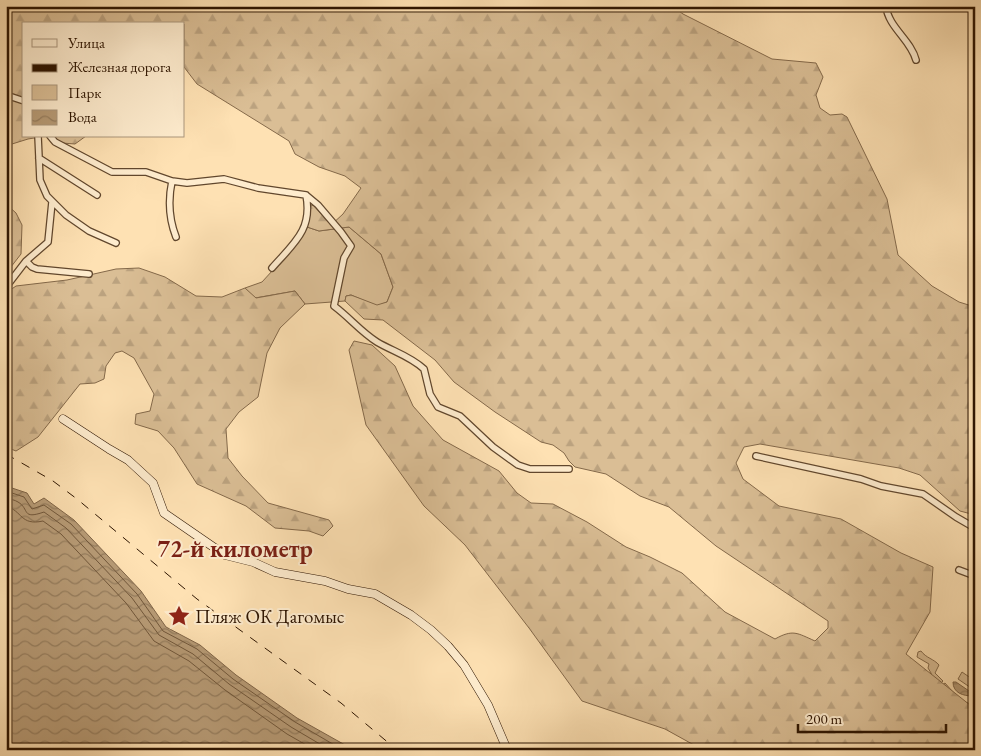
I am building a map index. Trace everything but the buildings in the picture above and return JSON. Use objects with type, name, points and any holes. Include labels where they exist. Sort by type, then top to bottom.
[{"type":"street","points":[[886,6],[886,12],[910,44],[916,60]]},
{"type":"street","points":[[6,92],[9,96],[22,100]]},
{"type":"street","points":[[38,138],[40,180],[52,202],[66,215],[89,231],[116,243]]},
{"type":"street","points":[[52,138],[55,142],[112,172],[146,172],[187,184],[224,179],[258,188],[306,195],[318,205],[342,232],[351,246],[344,258],[334,306],[362,332],[424,368],[430,394],[438,407],[460,416],[499,452],[518,465],[530,469],[569,469]]},
{"type":"street","points":[[39,158],[97,195]]},
{"type":"street","points":[[172,181],[169,195],[171,224],[176,237]]},
{"type":"street","points":[[272,268],[300,236],[306,226],[306,195]]},
{"type":"street","points":[[6,287],[26,261],[48,242],[52,202]]},
{"type":"street","points":[[26,261],[36,269],[74,271],[89,274]]},
{"type":"street","points":[[63,419],[128,460],[153,483],[164,513],[225,555],[252,562],[275,572],[325,581],[348,589],[375,594],[431,630],[464,665],[488,705],[509,750]]},
{"type":"street","points":[[756,456],[881,486],[923,494],[975,528]]},
{"type":"street","points":[[959,570],[975,576]]},
{"type":"green space","points":[[6,6],[672,6],[683,14],[772,59],[816,63],[823,77],[816,95],[820,108],[830,115],[842,114],[847,117],[887,199],[898,255],[932,286],[959,302],[975,307],[975,515],[960,511],[920,475],[899,468],[760,444],[744,447],[736,463],[743,479],[779,506],[841,519],[901,553],[933,567],[930,612],[906,654],[975,709],[975,750],[703,750],[665,729],[582,701],[465,545],[424,506],[366,425],[349,350],[354,341],[372,345],[395,366],[413,406],[443,440],[499,471],[517,493],[531,503],[553,504],[587,522],[626,547],[682,573],[725,612],[775,639],[786,634],[795,633],[815,641],[828,628],[828,621],[716,546],[669,507],[640,496],[606,474],[575,467],[564,453],[553,445],[541,442],[454,382],[435,360],[383,320],[364,319],[345,301],[346,296],[351,295],[377,305],[387,302],[393,287],[381,254],[349,227],[319,231],[307,227],[309,207],[313,205],[331,225],[343,214],[361,188],[345,176],[319,167],[295,154],[289,141],[197,84],[185,68],[185,22],[22,22],[22,138],[34,138],[12,144],[6,142]]},
{"type":"green space","points":[[54,138],[83,138],[75,144],[62,143]]},
{"type":"green space","points":[[6,204],[16,213],[22,225],[21,254],[7,272]]},
{"type":"green space","points":[[307,227],[319,231],[349,227],[381,254],[393,287],[387,302],[377,306],[351,295],[346,296],[345,301],[305,304],[295,291],[255,298],[245,288],[262,282],[294,247]]},
{"type":"green space","points":[[139,268],[165,277],[196,296],[222,297],[245,288],[256,298],[295,291],[305,304],[280,328],[267,353],[258,397],[239,412],[226,429],[228,458],[268,503],[329,520],[333,526],[323,536],[309,531],[275,528],[246,506],[197,484],[174,448],[158,431],[135,424],[136,414],[150,411],[154,394],[134,358],[122,351],[115,353],[106,366],[104,379],[95,383],[80,384],[38,437],[16,451],[6,447],[6,293],[16,286],[67,280],[116,269]]},
{"type":"green space","points":[[921,651],[939,665],[935,673],[943,681],[940,684],[945,683],[960,700],[973,705],[975,700],[975,708],[955,703],[951,700],[933,679],[928,668],[929,664],[917,657],[918,652]]},
{"type":"green space","points":[[962,672],[975,681],[974,690],[958,679]]},
{"type":"water","points":[[6,486],[27,493],[34,504],[44,498],[74,520],[141,591],[166,627],[200,645],[236,675],[297,718],[354,750],[6,750]]},
{"type":"water","points":[[953,682],[956,682],[972,693],[973,696],[959,693],[953,686]]},
{"type":"railway","points":[[6,454],[53,481],[77,499],[197,599],[341,703],[397,750]]},
{"type":"place","name":"Пляж ОК Дагомыс","points":[[179,616]]},
{"type":"district","name":"72-й километр","points":[[235,549]]}]
